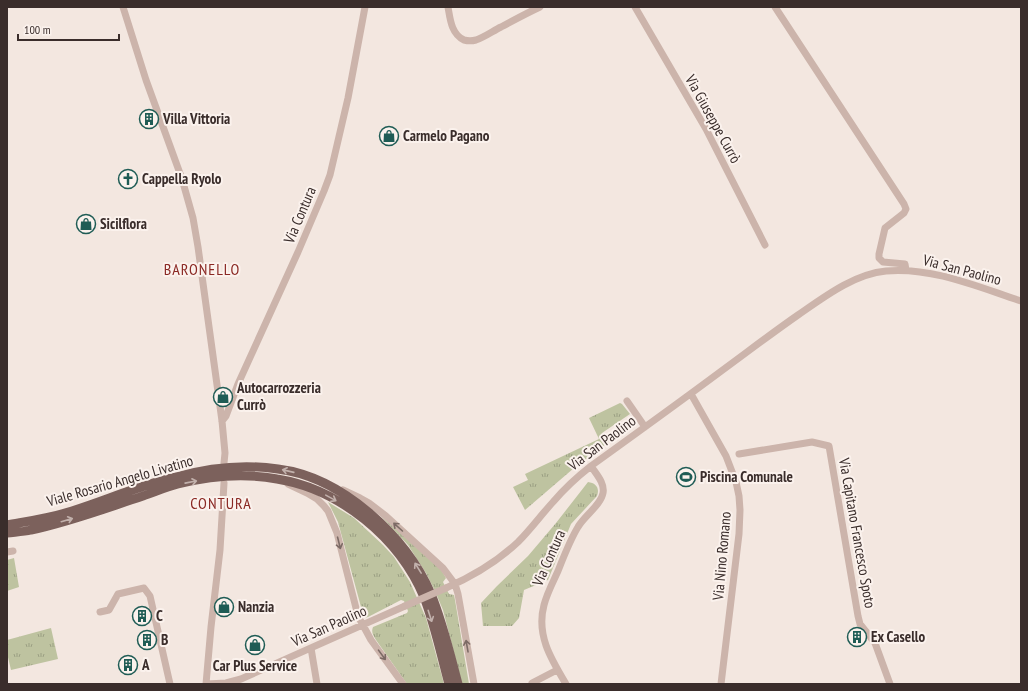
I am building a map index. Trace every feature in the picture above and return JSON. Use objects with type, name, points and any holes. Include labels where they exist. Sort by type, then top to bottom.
[{"type":"main road","name":"Viale Rosario Angelo Livatino","points":[[7,533],[175,477],[236,467],[278,469],[299,474],[325,484],[357,503],[404,547],[422,575],[431,593],[438,612],[458,684]]},
{"type":"main road","name":"Viale Rosario Angelo Livatino","points":[[7,525],[29,526],[74,518],[182,483],[213,478],[236,476],[277,479],[310,488],[352,510],[375,529],[397,552],[423,596],[433,623],[449,684]]},
{"type":"street","points":[[123,7],[146,80],[182,179],[192,218],[198,247],[222,421],[225,453],[224,463]]},
{"type":"street","name":"Via Contura","points":[[222,421],[226,416],[238,384],[298,252],[330,175],[348,98],[365,7]]},
{"type":"street","points":[[448,7],[451,22],[455,31],[461,38],[470,41],[481,38],[540,7]]},
{"type":"street","name":"Via Giuseppe Currò","points":[[635,7],[706,129],[765,245]]},
{"type":"street","points":[[775,7],[904,204],[906,209],[904,213],[885,228],[879,258],[883,262],[905,264],[906,270]]},
{"type":"street","name":"Via San Paolino","points":[[224,483],[220,550],[211,627],[207,684],[226,683],[241,679],[455,584],[495,561],[517,543],[564,490],[591,466],[775,331],[841,286],[862,277],[885,271],[906,270],[926,272],[948,277],[1021,301]]},
{"type":"street","name":"Via Nino Romano","points":[[691,394],[726,456],[736,482],[740,510],[739,534],[721,684]]},
{"type":"street","points":[[626,401],[645,427]]},
{"type":"street","name":"Via Capitano Francesco Spoto","points":[[739,454],[812,442],[828,446],[860,624],[875,643],[890,684]]},
{"type":"street","name":"Via Contura","points":[[566,684],[550,657],[542,636],[542,615],[544,604],[550,588],[578,526],[598,502],[603,493],[602,483],[591,466]]},
{"type":"street","points":[[277,479],[307,493],[328,511],[337,532],[358,616],[362,626],[403,684]]},
{"type":"street","points":[[325,484],[351,493],[369,503],[386,516],[444,568],[455,584],[458,594],[474,684]]},
{"type":"street","points":[[7,521],[29,526]]},
{"type":"street","points":[[7,536],[29,526]]},
{"type":"street","points":[[100,612],[109,610],[118,594],[144,588],[150,596],[170,684]]},
{"type":"street","points":[[311,648],[317,684]]},
{"type":"street","points":[[532,683],[557,670]]},
{"type":"green space","points":[[620,403],[630,414],[602,433],[609,442],[574,468],[525,510],[513,487],[528,480],[525,474],[599,439],[589,418]]},
{"type":"green space","points":[[588,482],[597,486],[597,496],[571,524],[548,580],[524,590],[519,618],[512,626],[483,626],[481,603],[528,556]]},
{"type":"green space","points":[[328,502],[354,518],[383,545],[394,557],[410,582],[426,618],[444,684],[407,684],[376,640],[372,630],[373,627],[407,613],[408,611],[404,601],[401,600],[364,618],[338,522]]},
{"type":"green space","points":[[378,513],[440,568],[446,578],[443,582],[449,594],[454,595],[469,684],[462,684],[443,610],[426,573],[408,545]]},
{"type":"green space","points":[[14,558],[19,587],[7,591],[7,560]]},
{"type":"green space","points":[[51,628],[58,659],[11,670],[7,653],[7,640]]},
{"type":"place","name":"Villa Vittoria","points":[[149,119]]},
{"type":"place","name":"Carmelo Pagano","points":[[389,136]]},
{"type":"place","name":"Cappella Ryolo","points":[[128,179]]},
{"type":"place","name":"Sicilflora","points":[[86,224]]},
{"type":"place","name":"Autocarrozzeria Currò","points":[[223,397]]},
{"type":"place","name":"Piscina Comunale","points":[[686,477]]},
{"type":"place","name":"Nanzia","points":[[224,607]]},
{"type":"place","name":"C","points":[[142,616]]},
{"type":"place","name":"Ex Casello","points":[[857,637]]},
{"type":"place","name":"B","points":[[147,640]]},
{"type":"place","name":"Car Plus Service","points":[[255,645]]},
{"type":"place","name":"A","points":[[128,665]]},
{"type":"district","name":"BARONELLO","points":[[202,269]]},
{"type":"district","name":"CONTURA","points":[[221,503]]}]
